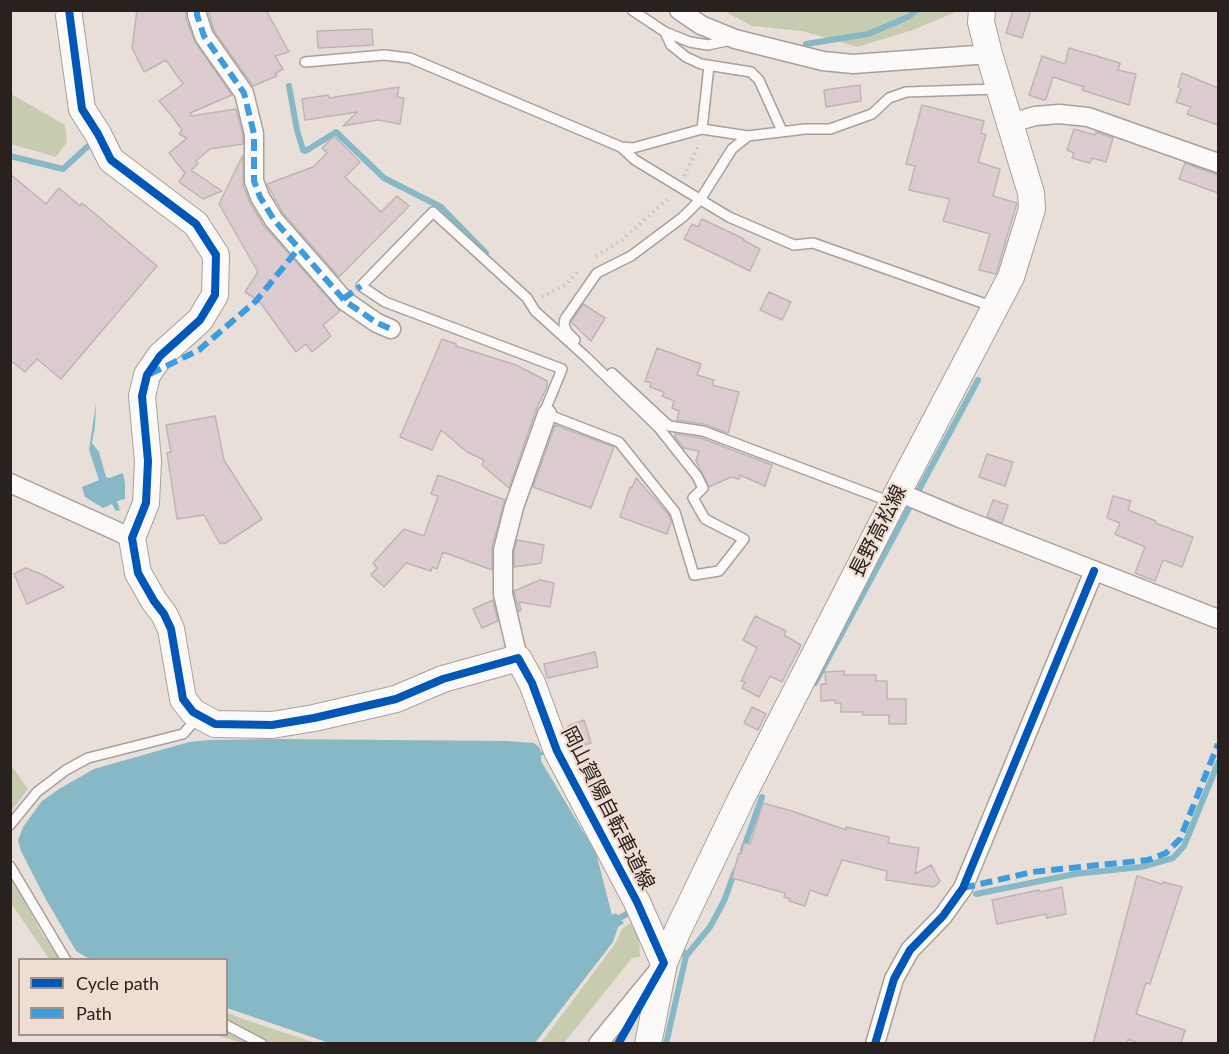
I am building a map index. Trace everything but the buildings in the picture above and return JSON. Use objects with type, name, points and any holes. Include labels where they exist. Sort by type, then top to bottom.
[{"type":"main road","name":"長野高松線","points":[[648,1044],[664,963],[678,930],[742,798],[905,498],[1011,277],[1032,209],[1031,193],[989,54],[981,22],[982,10]]},
{"type":"main road","points":[[74,12],[82,109],[111,160],[196,224],[216,255],[215,295],[200,320],[160,356],[147,375],[141,396],[148,461],[146,504],[132,538],[138,573],[171,629],[183,699],[193,712],[215,724],[272,725],[396,699],[443,679],[518,658]]},
{"type":"main road","name":"岡山賀陽自転車道線","points":[[518,658],[532,683],[556,748],[640,908],[664,963]]},
{"type":"street","points":[[197,10],[204,36],[244,93],[254,134],[254,181],[274,220],[345,301],[391,329]]},
{"type":"street","points":[[679,10],[701,25],[735,39],[823,61],[853,64],[989,54]]},
{"type":"street","points":[[1011,123],[1035,116],[1059,114],[1088,117],[1218,163]]},
{"type":"street","points":[[518,658],[503,594],[503,550],[513,507],[548,414]]},
{"type":"street","points":[[10,483],[132,538]]},
{"type":"street","points":[[905,498],[1218,619]]},
{"type":"street","points":[[875,1044],[894,979],[910,950],[943,916],[963,888],[1094,571]]},
{"type":"street","points":[[598,1044],[664,963]]},
{"type":"lane","points":[[632,10],[639,17],[665,32],[690,42],[708,45],[735,39]]},
{"type":"lane","points":[[665,32],[671,45],[686,57],[709,66],[751,72],[759,80],[782,131]]},
{"type":"lane","points":[[306,62],[384,55],[410,58],[621,147],[633,148],[702,129],[748,136],[782,131],[830,129],[872,114],[889,98],[906,92],[1000,89]]},
{"type":"lane","points":[[702,129],[709,66]]},
{"type":"lane","points":[[748,136],[732,149],[700,200],[683,217],[631,256],[597,273],[565,319],[564,325],[567,332],[609,375],[659,428],[697,476],[704,488],[693,498],[705,519],[744,539],[719,571],[694,575],[675,512],[619,442],[544,413],[562,369],[385,302],[361,286],[433,212],[528,298],[535,311],[556,331],[609,375],[669,426],[703,431],[905,498]]},
{"type":"lane","points":[[621,147],[635,160],[729,218],[794,245],[813,243],[995,308]]},
{"type":"lane","points":[[10,825],[37,792],[66,770],[88,758],[183,734],[199,716]]},
{"type":"lane","points":[[10,866],[65,958]]},
{"type":"lane","points":[[228,1026],[262,1044]]},
{"type":"path","points":[[592,258],[622,240],[668,200],[686,174],[699,144],[702,129]]},
{"type":"path","points":[[530,303],[565,285],[585,265]]},
{"type":"green space","points":[[724,11],[958,11],[913,30],[857,47],[802,31],[752,26]]},
{"type":"green space","points":[[11,94],[65,125],[67,142],[56,157],[11,144]]},
{"type":"green space","points":[[11,765],[28,789],[10,811]]},
{"type":"green space","points":[[10,875],[41,932],[59,958],[48,958],[11,903]]},
{"type":"green space","points":[[635,920],[639,936],[640,957],[632,958],[564,1043],[540,1044],[615,944],[622,929]]},
{"type":"green space","points":[[228,1013],[316,1043],[270,1043],[228,1021]]},
{"type":"green space","points":[[228,1030],[252,1043],[241,1043],[219,1036],[228,1036]]},
{"type":"water","points":[[96,403],[92,443],[99,452],[106,477],[123,473],[125,483],[125,499],[117,501],[120,510],[116,511],[112,504],[103,508],[85,497],[82,487],[99,480],[89,450]]},
{"type":"water","points":[[567,738],[573,752],[568,753],[563,747],[541,756],[541,761],[596,853],[612,915],[616,913],[624,923],[618,927],[613,942],[535,1043],[329,1043],[228,1008],[228,958],[86,957],[76,951],[44,896],[21,851],[18,840],[23,827],[42,801],[59,789],[94,769],[189,742],[276,739],[507,741],[534,743],[541,752],[562,744],[561,740]]},
{"type":"waterway","points":[[806,44],[868,34],[908,17],[917,10]]},
{"type":"waterway","points":[[289,86],[303,150],[309,149],[336,132],[384,178],[441,207],[486,253]]},
{"type":"waterway","points":[[10,156],[63,169],[87,147]]},
{"type":"waterway","points":[[815,683],[978,380]]},
{"type":"waterway","points":[[976,894],[1075,874],[1141,867],[1173,858],[1184,846],[1218,763]]},
{"type":"waterway","points":[[743,850],[762,797]]},
{"type":"waterway","points":[[686,956],[710,927],[724,901],[735,871]]},
{"type":"waterway","points":[[614,921],[634,910]]},
{"type":"waterway","points":[[666,1044],[686,956],[683,951]]},
{"type":"marked path","points":[[197,10],[204,36],[244,93],[254,134],[254,181],[260,197],[274,220],[345,301],[377,323],[391,329]]},
{"type":"marked path","points":[[150,374],[199,350],[256,301],[298,249]]},
{"type":"marked path","points":[[343,299],[361,286]]},
{"type":"marked path","points":[[963,888],[1032,872],[1148,860],[1166,853],[1180,839],[1218,744]]},
{"type":"cycle path","points":[[69,10],[82,109],[111,160],[196,224],[216,255],[215,295],[200,320],[160,356],[147,375],[142,396],[148,461],[146,503],[132,538],[138,573],[171,629],[183,699],[193,712],[215,724],[272,725],[396,699],[443,679],[518,658],[532,683],[557,751],[637,902],[664,963],[618,1044]]},
{"type":"cycle path","points":[[875,1044],[894,979],[910,950],[943,916],[963,888],[1094,571]]}]
